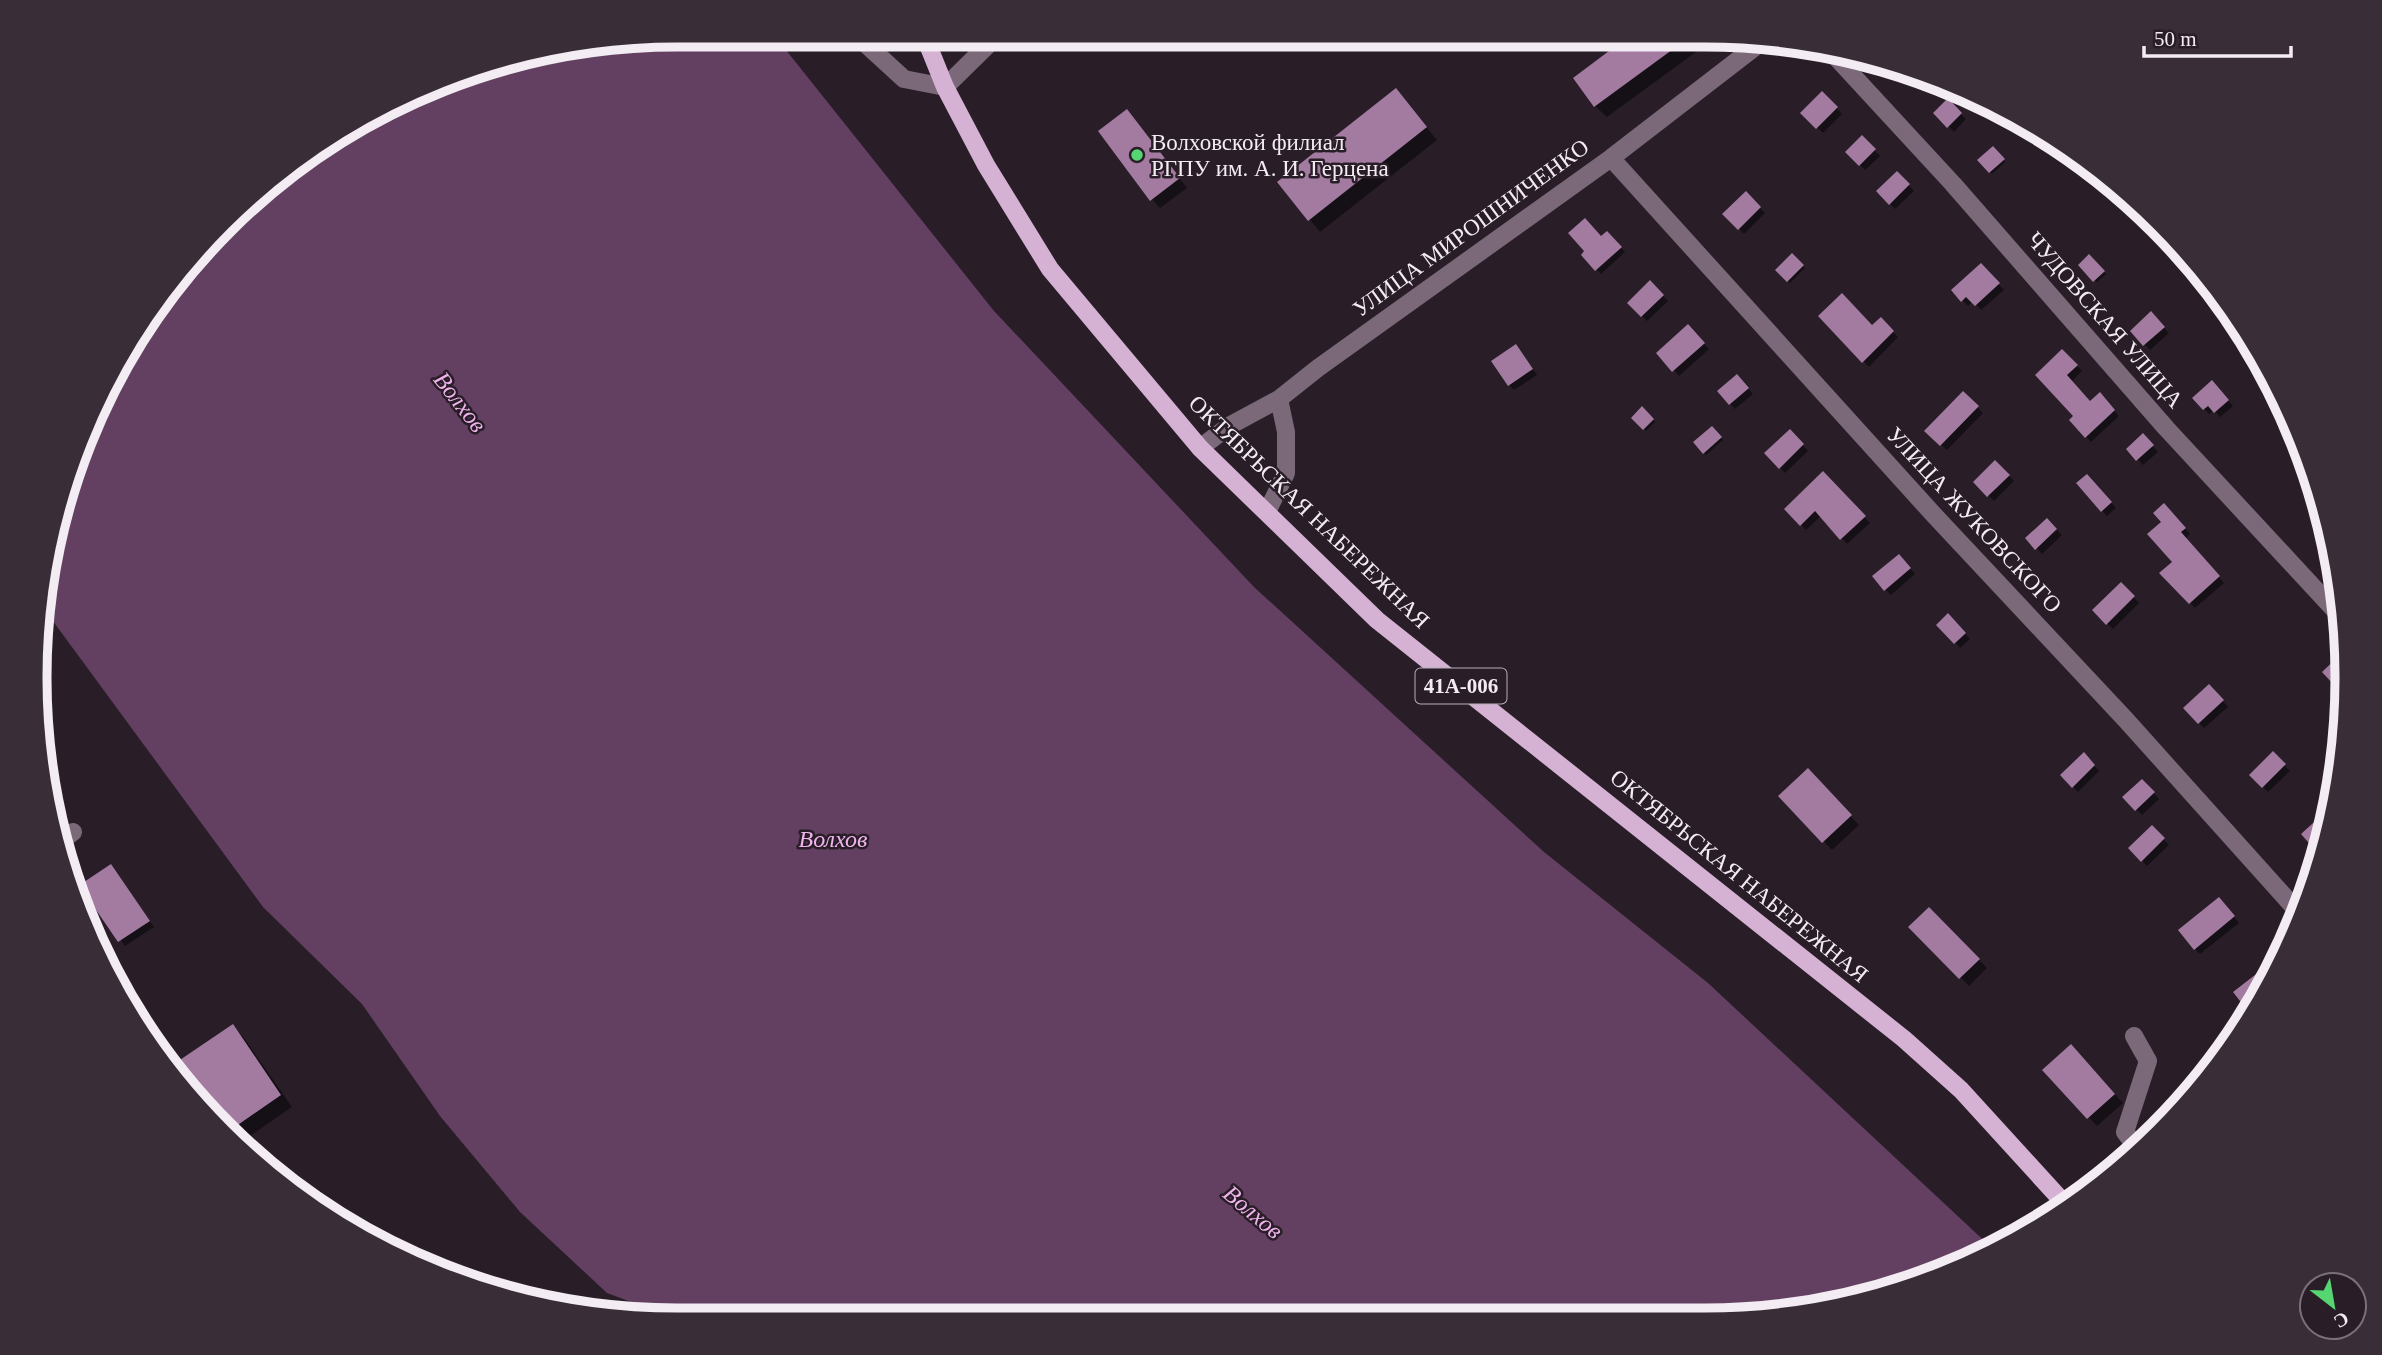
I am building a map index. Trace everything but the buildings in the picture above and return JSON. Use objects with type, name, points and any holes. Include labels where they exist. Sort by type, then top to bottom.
[{"type":"main road","name":"41А-006","points":[[928,47],[946,87]]},
{"type":"main road","name":"ОКТЯБРЬСКАЯ НАБЕРЕЖНАЯ","points":[[946,87],[986,165],[1050,269],[1200,448],[1377,620],[1904,1039],[1961,1090],[2060,1198]]},
{"type":"street","points":[[869,47],[904,79],[946,87],[986,47]]},
{"type":"street","name":"УЛИЦА МИРОШНИЧЕНКО","points":[[1200,448],[1229,426],[1279,399],[1318,368],[1611,158],[1752,50]]},
{"type":"street","name":"ЧУДОВСКАЯ УЛИЦА","points":[[1841,62],[1954,184],[2166,428],[2330,605]]},
{"type":"street","name":"УЛИЦА ЖУКОВСКОГО","points":[[1611,158],[1925,505],[2135,729],[2292,905]]},
{"type":"street","points":[[1267,512],[1286,473],[1286,432],[1279,399]]},
{"type":"street","points":[[2131,1141],[2125,1132],[2148,1061],[2134,1036]]},
{"type":"water","name":"Волхов","points":[[678,47],[784,47],[994,311],[1254,587],[1544,852],[1708,983],[1985,1242],[1946,1260],[1868,1286],[1827,1296],[1746,1306],[643,1306],[607,1293],[520,1212],[440,1116],[362,1004],[263,907],[51,618],[59,555],[81,475],[112,399],[153,327],[177,294],[232,232],[294,177],[362,132],[436,95],[514,69],[595,53]]},
{"type":"place","name":"Волховской филиал РГПУ им. А. И. Герцена","points":[[1137,155]]}]
